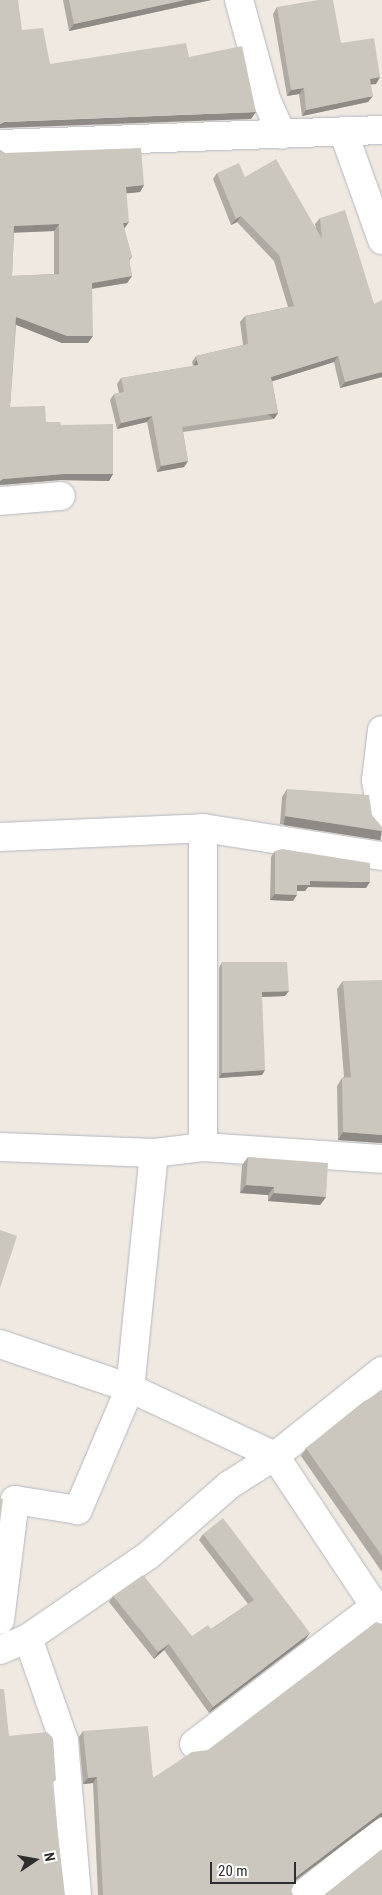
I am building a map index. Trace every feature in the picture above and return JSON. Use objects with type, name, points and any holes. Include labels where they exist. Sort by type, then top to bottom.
[{"type":"street","points":[[239,0],[266,99],[282,135]]},
{"type":"street","points":[[0,144],[382,130]]},
{"type":"street","points":[[343,131],[382,240]]},
{"type":"street","points":[[0,501],[61,496]]},
{"type":"street","points":[[382,730],[379,780],[382,820]]},
{"type":"street","points":[[0,837],[203,828],[382,856]]},
{"type":"street","points":[[203,828],[203,1147]]},
{"type":"street","points":[[0,1147],[154,1153],[203,1147],[382,1159]]},
{"type":"street","points":[[0,1620],[14,1500],[78,1510],[130,1388],[154,1153]]},
{"type":"street","points":[[0,1344],[130,1388],[275,1456],[378,1612],[194,1744]]},
{"type":"street","points":[[0,1650],[28,1638],[150,1554],[229,1485],[275,1456],[382,1371]]},
{"type":"street","points":[[28,1638],[64,1742],[78,1895]]},
{"type":"street","points":[[302,1895],[382,1832]]},
{"type":"building","points":[[0,0],[18,0],[22,30],[43,28],[50,64],[186,43],[189,57],[242,46],[256,112],[4,122],[0,124]]},
{"type":"building","points":[[69,0],[185,0],[74,24]]},
{"type":"building","points":[[318,0],[333,0],[341,43],[374,38],[380,77],[370,79],[373,96],[306,110],[304,88],[291,90],[277,7]]},
{"type":"building","points":[[141,148],[144,185],[126,187],[129,222],[123,223],[132,257],[129,258],[132,276],[92,283],[93,336],[67,336],[16,317],[10,407],[45,406],[46,422],[60,422],[61,425],[113,424],[113,474],[64,474],[3,479],[0,481],[0,150],[5,153]],"holes":[[[59,224],[59,274],[12,276],[14,226]]]},
{"type":"building","points":[[276,159],[322,239],[320,218],[345,210],[374,304],[382,300],[382,372],[345,382],[338,356],[271,377],[278,413],[182,427],[188,461],[161,466],[152,416],[121,423],[114,394],[124,392],[121,378],[198,365],[196,356],[248,344],[245,316],[294,306],[279,255],[241,216],[236,219],[217,173],[239,163],[245,177]]},
{"type":"building","points":[[287,789],[369,795],[372,815],[382,827],[382,831],[285,816]]},
{"type":"building","points":[[282,849],[370,863],[370,882],[310,881],[310,885],[297,885],[297,895],[275,894],[275,851]]},
{"type":"building","points":[[222,962],[287,962],[289,991],[262,992],[265,1070],[222,1073]]},
{"type":"building","points":[[382,980],[382,1135],[343,1132],[342,1078],[351,1077],[343,981]]},
{"type":"building","points":[[248,1157],[328,1163],[326,1197],[274,1193],[274,1187],[246,1185]]},
{"type":"building","points":[[0,1230],[17,1236],[0,1288]]},
{"type":"building","points":[[382,1391],[382,1556],[306,1448],[363,1402]]},
{"type":"building","points":[[0,1498],[3,1499],[0,1523]]},
{"type":"building","points":[[223,1518],[310,1633],[213,1707],[169,1644],[158,1652],[113,1596],[143,1575],[192,1636],[208,1625],[211,1629],[254,1600],[203,1534]]},
{"type":"building","points":[[376,1622],[382,1624],[382,1812],[296,1877],[291,1891],[293,1895],[103,1895],[97,1777],[88,1778],[83,1731],[148,1726],[153,1778],[192,1752],[208,1750]]},
{"type":"building","points":[[0,1689],[4,1689],[9,1736],[47,1732],[53,1738],[56,1780],[52,1783],[65,1895],[0,1895]]},
{"type":"building","points":[[382,1849],[382,1895],[324,1895]]}]
